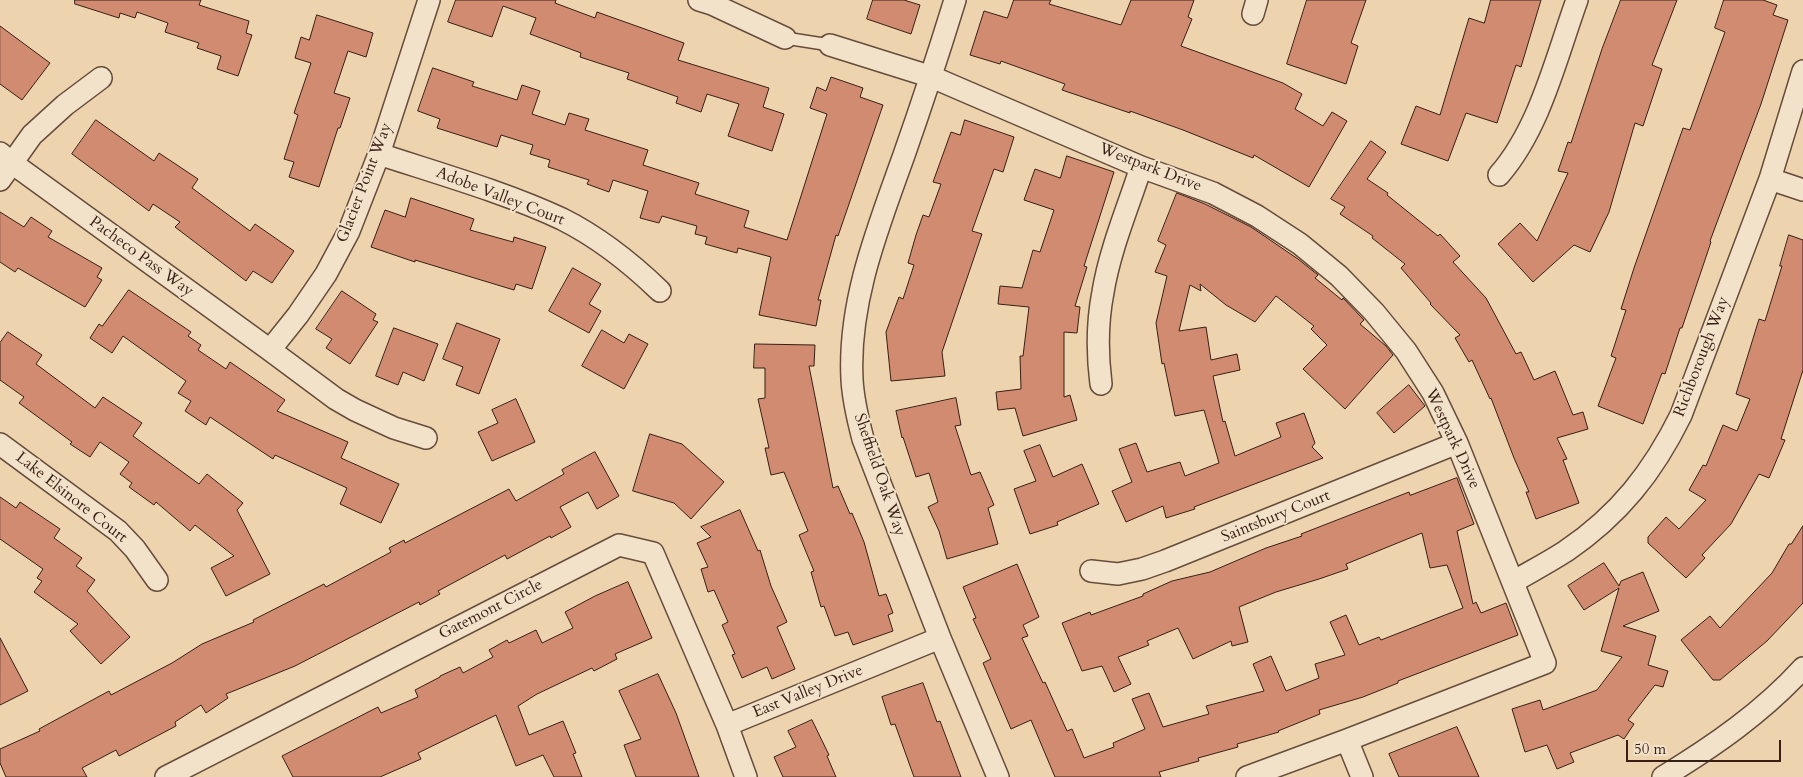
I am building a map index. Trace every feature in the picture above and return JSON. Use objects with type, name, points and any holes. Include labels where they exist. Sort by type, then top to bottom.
[{"type":"street","name":"Glacier Point Way","points":[[270,350],[298,315],[326,274],[349,231],[379,154],[428,0]]},
{"type":"street","points":[[699,0],[712,4],[785,38]]},
{"type":"street","points":[[932,77],[955,0]]},
{"type":"street","points":[[1499,175],[1532,123],[1577,0]]},
{"type":"street","name":"Westpark Drive","points":[[830,46],[932,77],[1141,167],[1213,193],[1257,216],[1300,244],[1339,276],[1374,312],[1406,351],[1433,393],[1457,443],[1545,662],[1347,740]]},
{"type":"street","name":"Richborough Way","points":[[1512,582],[1564,552],[1603,523],[1623,504],[1656,462],[1681,415],[1770,179],[1803,72]]},
{"type":"street","name":"Sheffield Oak Way","points":[[932,77],[867,260],[858,301],[852,346],[852,380],[863,439],[940,638],[998,777]]},
{"type":"street","points":[[4,165],[65,105],[101,78]]},
{"type":"street","name":"Adobe Valley Court","points":[[379,154],[514,199],[562,220],[606,246],[660,291]]},
{"type":"street","name":"Pacheco Pass Way","points":[[4,165],[270,350],[318,387],[354,410],[394,428],[426,438]]},
{"type":"street","points":[[1101,384],[1098,336],[1102,293],[1141,167]]},
{"type":"street","points":[[1770,179],[1803,190]]},
{"type":"street","name":"Saintsbury Court","points":[[1091,572],[1118,574],[1142,570],[1166,562],[1457,443]]},
{"type":"street","name":"Lake Elsinore Court","points":[[0,444],[118,531],[135,549],[156,580]]},
{"type":"street","name":"Gatemont Circle","points":[[166,777],[619,545],[653,553],[727,724]]},
{"type":"street","name":"East Valley Drive","points":[[727,724],[940,638]]},
{"type":"street","points":[[1663,777],[1702,754],[1750,718],[1803,668]]},
{"type":"street","points":[[727,724],[746,777]]},
{"type":"street","points":[[1247,777],[1347,740],[1362,777]]},
{"type":"lane","points":[[785,38],[830,46]]},
{"type":"building","points":[[75,0],[201,0],[199,5],[249,21],[246,33],[252,35],[238,76],[217,69],[221,56],[197,48],[199,43],[165,32],[168,23],[137,12],[135,18],[120,13],[119,18],[75,4]]},
{"type":"building","points":[[456,0],[556,0],[555,3],[595,18],[597,12],[684,43],[678,60],[769,88],[763,107],[784,114],[772,151],[728,136],[739,104],[707,94],[701,112],[676,103],[678,97],[627,79],[629,73],[580,57],[581,53],[530,34],[536,18],[503,6],[492,37],[448,22]]},
{"type":"building","points":[[873,0],[904,0],[920,5],[911,34],[867,19]]},
{"type":"building","points":[[1014,0],[1051,0],[1049,4],[1121,25],[1131,0],[1194,0],[1188,17],[1192,19],[1181,46],[1283,83],[1302,94],[1295,109],[1323,126],[1332,112],[1347,121],[1309,187],[1254,155],[1253,158],[1130,111],[1130,113],[1062,90],[1065,84],[1001,61],[1000,64],[970,55],[984,11],[1007,18]]},
{"type":"building","points":[[1307,0],[1366,0],[1351,43],[1358,46],[1346,84],[1287,64]]},
{"type":"building","points":[[1491,0],[1541,0],[1521,67],[1516,65],[1497,123],[1466,113],[1448,161],[1401,144],[1416,106],[1440,115],[1469,18],[1484,23]]},
{"type":"building","points":[[1621,0],[1677,0],[1652,65],[1662,69],[1643,126],[1635,123],[1609,212],[1590,252],[1574,245],[1533,282],[1498,244],[1520,223],[1537,241],[1568,173],[1558,171],[1568,142],[1571,143],[1602,49]]},
{"type":"building","points":[[1724,0],[1763,0],[1777,5],[1773,15],[1788,20],[1761,104],[1710,241],[1682,328],[1680,328],[1665,374],[1662,373],[1643,424],[1598,406],[1616,358],[1611,356],[1626,310],[1621,309],[1634,268],[1683,128],[1690,130],[1725,32],[1715,28]]},
{"type":"building","points":[[317,15],[373,33],[366,57],[348,51],[334,93],[350,98],[319,187],[289,177],[294,162],[284,159],[298,115],[294,113],[311,63],[295,58],[301,37],[309,40]]},
{"type":"building","points":[[0,26],[50,63],[22,100],[0,84]]},
{"type":"building","points":[[433,68],[474,82],[472,86],[517,100],[522,85],[540,91],[532,114],[565,125],[569,113],[589,119],[585,130],[648,150],[643,165],[699,183],[695,194],[749,211],[744,227],[787,240],[827,114],[810,108],[817,87],[826,91],[831,77],[863,88],[860,97],[883,105],[838,236],[836,235],[818,300],[821,300],[816,326],[759,315],[771,257],[738,248],[737,253],[705,244],[707,237],[695,234],[697,226],[662,216],[659,223],[640,218],[648,191],[613,180],[609,192],[587,184],[589,180],[548,167],[550,160],[530,154],[533,145],[501,135],[497,147],[437,128],[440,119],[418,111]]},
{"type":"building","points":[[96,120],[154,161],[159,153],[198,179],[192,188],[250,231],[255,224],[294,251],[272,283],[253,271],[246,281],[175,227],[180,222],[153,204],[149,211],[72,154]]},
{"type":"building","points":[[965,120],[1014,137],[1003,172],[994,169],[972,231],[982,234],[942,352],[945,376],[891,381],[886,332],[899,297],[903,299],[914,265],[908,263],[923,215],[929,217],[941,184],[933,182],[951,132],[960,135]]},
{"type":"building","points":[[1371,141],[1386,152],[1367,179],[1388,193],[1387,195],[1438,236],[1440,234],[1460,256],[1453,262],[1486,298],[1516,354],[1521,352],[1534,380],[1555,371],[1573,415],[1583,412],[1588,429],[1557,438],[1567,459],[1563,460],[1579,503],[1536,519],[1526,492],[1529,492],[1491,398],[1472,360],[1469,362],[1455,338],[1460,335],[1430,304],[1401,268],[1405,264],[1372,238],[1373,236],[1340,214],[1345,207],[1331,199]]},
{"type":"building","points":[[1067,156],[1114,172],[1084,266],[1087,267],[1075,306],[1080,307],[1077,333],[1064,332],[1064,397],[1070,395],[1077,420],[1023,436],[1015,408],[998,410],[996,392],[1021,389],[1020,356],[1023,356],[1029,307],[998,304],[1000,286],[1022,288],[1033,250],[1040,252],[1054,210],[1024,200],[1035,169],[1060,178]]},
{"type":"building","points":[[1177,193],[1205,204],[1251,227],[1298,259],[1318,275],[1315,278],[1342,300],[1343,298],[1364,320],[1360,324],[1386,346],[1393,355],[1345,409],[1303,369],[1327,345],[1311,329],[1314,326],[1276,296],[1255,322],[1226,305],[1200,284],[1201,291],[1190,285],[1179,331],[1206,327],[1211,360],[1237,354],[1240,370],[1213,376],[1223,422],[1225,421],[1235,456],[1281,437],[1276,423],[1304,413],[1315,443],[1312,447],[1323,458],[1194,507],[1195,509],[1166,518],[1163,506],[1126,522],[1112,491],[1132,482],[1119,449],[1136,443],[1147,472],[1180,462],[1185,476],[1219,463],[1204,410],[1175,416],[1164,363],[1162,364],[1156,323],[1167,276],[1155,272],[1166,245],[1158,241]]},
{"type":"building","points":[[411,198],[474,219],[470,230],[513,242],[514,237],[546,247],[532,289],[516,284],[514,290],[415,260],[415,262],[371,247],[385,210],[405,217]]},
{"type":"building","points":[[0,212],[24,227],[31,217],[52,231],[48,237],[102,268],[97,277],[102,280],[85,307],[18,268],[15,272],[0,262]]},
{"type":"building","points":[[1789,235],[1803,240],[1803,370],[1781,439],[1785,440],[1769,478],[1759,474],[1731,524],[1702,555],[1705,558],[1686,578],[1648,543],[1648,537],[1666,517],[1679,529],[1706,500],[1689,490],[1703,465],[1706,466],[1723,425],[1737,431],[1750,399],[1736,394],[1759,319],[1765,321],[1782,266],[1780,266]]},
{"type":"building","points":[[573,268],[601,284],[589,304],[601,311],[589,333],[549,311]]},
{"type":"building","points":[[129,290],[191,332],[188,336],[201,345],[198,350],[226,369],[230,362],[285,400],[277,411],[348,442],[341,458],[399,484],[381,523],[340,504],[347,488],[275,455],[273,459],[210,417],[206,425],[185,411],[191,401],[178,393],[186,381],[123,336],[112,353],[90,338],[99,324],[102,326]]},
{"type":"building","points":[[342,291],[376,314],[373,320],[378,322],[350,364],[326,348],[332,339],[316,329]]},
{"type":"building","points":[[457,323],[500,339],[479,394],[456,385],[463,367],[443,359]]},
{"type":"building","points":[[394,328],[438,344],[424,381],[403,372],[398,385],[376,376]]},
{"type":"building","points":[[602,330],[624,343],[629,334],[648,344],[624,389],[582,366]]},
{"type":"building","points":[[8,332],[42,355],[36,364],[95,408],[103,397],[142,423],[133,436],[199,484],[207,474],[243,503],[237,510],[270,574],[226,596],[211,568],[234,556],[195,525],[190,531],[156,502],[154,505],[129,487],[132,483],[120,474],[129,462],[100,442],[90,457],[70,444],[72,442],[19,403],[24,397],[0,380],[0,343]]},
{"type":"building","points":[[755,344],[815,345],[814,366],[809,366],[833,488],[838,486],[850,514],[852,513],[864,542],[879,596],[886,594],[893,613],[888,615],[893,631],[853,645],[848,632],[835,636],[824,606],[821,607],[811,572],[814,571],[799,535],[808,531],[784,472],[771,475],[765,448],[769,448],[758,399],[765,398],[765,368],[754,368]]},
{"type":"building","points":[[1409,385],[1425,406],[1394,433],[1377,413]]},
{"type":"building","points":[[956,398],[961,425],[955,426],[971,475],[980,472],[994,505],[988,508],[998,544],[947,559],[939,531],[928,507],[938,502],[929,473],[916,477],[902,438],[896,411]]},
{"type":"building","points":[[516,399],[535,442],[492,461],[478,432],[498,423],[492,410]]},
{"type":"building","points":[[650,434],[682,444],[724,482],[691,519],[674,503],[633,491]]},
{"type":"building","points":[[1040,445],[1053,477],[1082,464],[1099,504],[1057,522],[1058,525],[1030,534],[1014,489],[1036,481],[1024,451]]},
{"type":"building","points":[[595,452],[619,496],[597,509],[588,492],[560,507],[571,527],[507,559],[505,555],[438,591],[440,594],[420,605],[419,602],[295,666],[226,694],[228,698],[206,713],[201,705],[175,722],[176,726],[119,756],[116,750],[82,768],[87,777],[6,777],[0,763],[0,749],[40,731],[39,729],[109,691],[111,695],[172,663],[202,644],[254,622],[253,620],[324,584],[326,587],[391,552],[389,548],[404,540],[405,543],[509,489],[516,501],[564,474],[562,470]]},
{"type":"building","points":[[1457,478],[1474,524],[1457,531],[1473,604],[1476,602],[1481,613],[1506,603],[1518,635],[1398,681],[1398,683],[1363,697],[1319,710],[1320,714],[1279,732],[1237,744],[1238,747],[1198,758],[1199,761],[1159,772],[1161,777],[1055,777],[1031,720],[1011,729],[983,663],[991,659],[973,619],[976,618],[963,587],[1017,564],[1039,617],[1023,625],[1028,636],[1022,638],[1043,683],[1045,682],[1067,731],[1072,729],[1084,758],[1114,747],[1113,743],[1145,729],[1132,699],[1149,693],[1163,727],[1209,714],[1206,706],[1264,691],[1253,664],[1271,656],[1286,691],[1319,678],[1315,664],[1345,655],[1330,622],[1346,615],[1359,645],[1379,637],[1381,640],[1463,608],[1447,565],[1430,568],[1422,533],[1346,564],[1348,569],[1276,592],[1239,607],[1248,642],[1232,646],[1231,641],[1193,659],[1178,628],[1147,641],[1149,645],[1118,657],[1131,684],[1114,692],[1102,666],[1082,671],[1062,623],[1090,612],[1091,615],[1143,596],[1143,594],[1172,581],[1210,572],[1409,492],[1410,495]]},
{"type":"building","points":[[0,497],[16,508],[20,502],[60,529],[54,538],[82,558],[76,566],[95,580],[87,591],[130,637],[101,664],[70,631],[78,624],[34,592],[42,581],[37,578],[43,569],[0,539]]},
{"type":"building","points":[[740,510],[758,551],[760,550],[771,586],[787,622],[777,627],[795,669],[772,679],[767,667],[742,678],[732,655],[735,654],[722,625],[728,622],[714,590],[708,592],[701,569],[708,567],[697,543],[711,537],[701,527]]},
{"type":"building","points":[[1803,526],[1803,603],[1767,641],[1720,680],[1713,680],[1681,640],[1710,616],[1720,628],[1772,573],[1789,544],[1791,544]]},
{"type":"building","points":[[1604,563],[1619,586],[1621,581],[1643,572],[1659,611],[1623,626],[1656,636],[1648,665],[1668,671],[1663,687],[1655,685],[1628,720],[1634,724],[1624,739],[1618,735],[1570,753],[1574,762],[1557,769],[1547,745],[1525,752],[1512,709],[1540,700],[1543,710],[1597,690],[1622,657],[1601,651],[1619,588],[1584,610],[1568,586]]},
{"type":"building","points":[[628,582],[652,638],[615,654],[617,659],[594,671],[592,668],[537,694],[518,706],[529,735],[563,721],[576,753],[573,754],[582,777],[554,777],[543,755],[516,766],[496,715],[418,753],[421,759],[380,777],[293,777],[282,756],[378,707],[381,713],[418,697],[415,690],[460,667],[463,673],[493,657],[489,650],[507,640],[509,643],[536,630],[542,643],[573,628],[565,612],[595,596]]},
{"type":"building","points":[[0,638],[28,691],[0,705]]},
{"type":"building","points":[[658,674],[676,713],[699,777],[636,777],[624,745],[641,739],[619,691]]},
{"type":"building","points":[[923,683],[937,722],[940,721],[961,777],[914,777],[895,724],[891,725],[882,697]]},
{"type":"building","points":[[812,720],[829,755],[827,756],[836,777],[783,777],[774,757],[796,747],[788,731]]},
{"type":"building","points":[[1457,727],[1479,777],[1399,777],[1389,754]]}]
